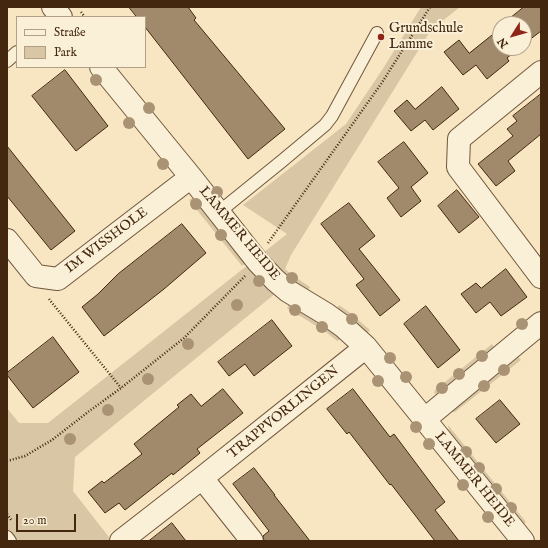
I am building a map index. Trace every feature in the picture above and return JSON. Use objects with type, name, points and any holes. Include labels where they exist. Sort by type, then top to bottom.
[{"type":"street","points":[[53,7],[60,16]]},
{"type":"street","name":"LAMMER HEIDE","points":[[103,68],[258,262],[288,291],[326,314],[344,327],[366,347],[523,541]]},
{"type":"street","points":[[541,72],[459,140],[458,167],[541,277]]},
{"type":"street","name":"IM WISSHOLE","points":[[36,276],[58,279],[191,177]]},
{"type":"street","points":[[7,240],[36,276]]},
{"type":"street","name":"LAMMER HEIDE","points":[[425,419],[541,323]]},
{"type":"street","name":"TRAPPVORLINGEN","points":[[121,541],[366,347]]},
{"type":"street","points":[[202,478],[252,541]]},
{"type":"lane","points":[[219,212],[325,125],[332,116],[377,33]]},
{"type":"lane","points":[[7,61],[16,53]]},
{"type":"lane","points":[[7,537],[10,541]]},
{"type":"path","points":[[264,239],[268,244]]},
{"type":"path","points":[[36,276],[48,297],[122,388]]},
{"type":"green space","points":[[421,7],[460,7],[431,30],[291,255],[285,269],[310,287],[307,292],[276,293],[75,457],[73,491],[112,541],[7,541],[7,408],[19,423],[48,423],[287,234],[243,205],[346,124],[384,67]]},
{"type":"green space","points":[[194,197],[248,262],[242,266],[189,200]]},
{"type":"green space","points":[[290,303],[319,321],[342,338],[337,341],[326,332],[287,308]]},
{"type":"green space","points":[[339,305],[370,330],[366,335],[336,310]]},
{"type":"green space","points":[[492,344],[495,349],[441,392],[436,394],[434,393],[435,390]]},
{"type":"green space","points":[[517,355],[521,360],[455,412],[452,412],[452,410]]},
{"type":"green space","points":[[448,425],[526,522],[522,526],[449,432]]},
{"type":"building","points":[[129,7],[188,7],[196,18],[194,20],[285,129],[248,159],[146,28],[146,16],[136,16]]},
{"type":"building","points":[[524,7],[541,7],[541,31],[532,38],[532,16],[513,16]]},
{"type":"building","points":[[492,35],[492,56],[509,56],[507,58],[509,61],[487,79],[476,65],[463,75],[444,52],[459,40],[469,53]]},
{"type":"building","points":[[65,70],[108,126],[76,151],[32,96]]},
{"type":"building","points":[[442,87],[459,109],[433,130],[425,120],[411,131],[394,111],[407,100],[415,109]]},
{"type":"building","points":[[541,94],[541,134],[508,161],[515,171],[496,186],[478,164],[513,136],[507,129],[517,121],[513,116]]},
{"type":"building","points":[[404,142],[428,173],[411,187],[421,201],[401,217],[387,198],[399,188],[378,162]]},
{"type":"building","points":[[7,146],[75,231],[51,250],[7,196]]},
{"type":"building","points":[[457,190],[479,217],[459,233],[438,206]]},
{"type":"building","points":[[349,203],[375,236],[359,249],[400,300],[380,316],[356,285],[364,279],[321,224]]},
{"type":"building","points":[[182,224],[206,253],[164,289],[104,336],[82,307],[98,294],[118,274]]},
{"type":"building","points":[[506,269],[527,297],[501,316],[490,302],[476,313],[461,294],[476,283],[481,288]]},
{"type":"building","points":[[426,306],[460,350],[438,368],[404,324]]},
{"type":"building","points":[[272,320],[292,346],[254,376],[245,364],[229,376],[218,362]]},
{"type":"building","points":[[53,337],[79,372],[33,408],[7,373]]},
{"type":"building","points":[[223,389],[243,413],[197,449],[200,453],[125,510],[119,503],[105,513],[88,492],[102,481],[104,483],[142,454],[134,444],[179,407],[177,405],[191,394],[201,406]]},
{"type":"building","points":[[353,389],[390,437],[394,434],[445,502],[435,510],[459,541],[435,541],[349,432],[347,434],[327,409]]},
{"type":"building","points":[[500,400],[520,424],[496,443],[476,419]]},
{"type":"building","points":[[254,468],[310,541],[264,541],[263,536],[269,531],[233,484]]},
{"type":"building","points":[[172,523],[186,541],[149,541]]},
{"type":"place","name":"Grundschule Lamme","points":[[381,37]]}]
